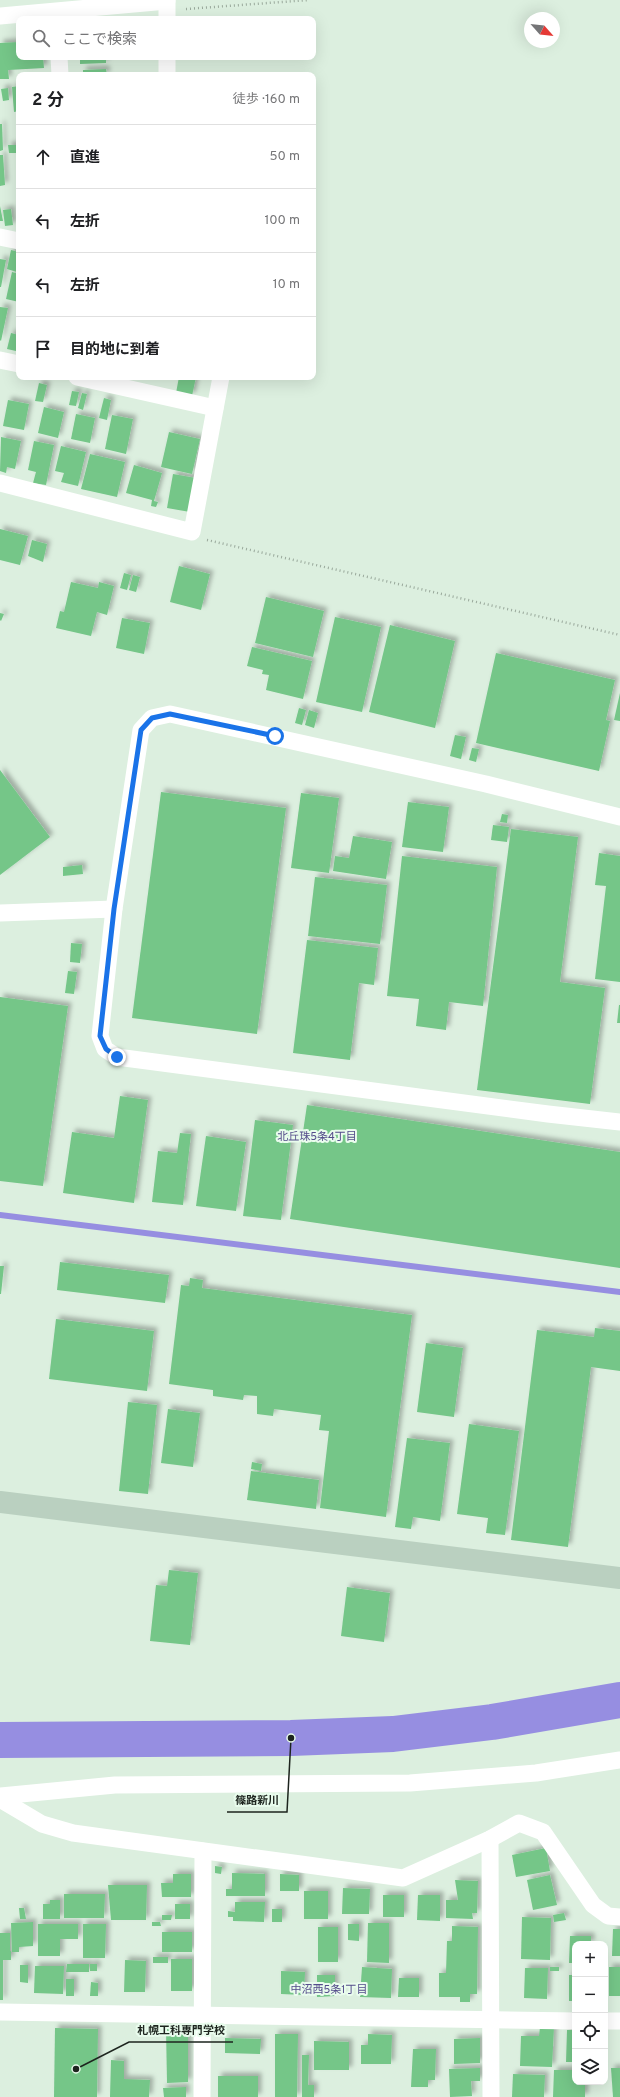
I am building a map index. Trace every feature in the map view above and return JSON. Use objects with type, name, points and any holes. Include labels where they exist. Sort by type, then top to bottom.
[{"type":"street","points":[[0,16],[55,10],[167,8]]},
{"type":"street","points":[[59,60],[60,72]]},
{"type":"street","points":[[167,60],[167,72]]},
{"type":"street","points":[[0,237],[16,240]]},
{"type":"street","points":[[0,360],[16,363]]},
{"type":"street","points":[[90,380],[215,408]]},
{"type":"street","points":[[0,483],[192,532],[220,380]]},
{"type":"street","points":[[620,817],[486,784],[170,714],[152,718],[141,730],[114,909],[100,1036],[106,1049],[117,1057],[548,1114],[620,1122]]},
{"type":"street","points":[[0,913],[114,909]]},
{"type":"street","points":[[0,1502],[620,1578]]},
{"type":"street","points":[[0,1796],[115,1785],[410,1783],[536,1773],[620,1760]]},
{"type":"street","points":[[0,1799],[42,1824],[73,1833],[403,1878],[490,1839],[519,1823],[543,1832],[593,1905],[608,1916],[620,1917]]},
{"type":"street","points":[[490,1839],[491,2097]]},
{"type":"street","points":[[202,2097],[201,2015],[203,1851]]},
{"type":"street","points":[[0,2012],[572,2021]]},
{"type":"street","points":[[608,2021],[620,2021]]},
{"type":"path","points":[[167,8],[309,0]]},
{"type":"path","points":[[192,532],[207,540],[620,635]]},
{"type":"building","points":[[16,42],[16,60],[43,60],[44,68],[8,70],[9,79],[0,79],[0,43]]},
{"type":"building","points":[[80,60],[106,60],[106,63],[80,64]]},
{"type":"building","points":[[106,69],[106,72],[83,72],[83,70]]},
{"type":"building","points":[[16,86],[16,112],[14,112],[12,87]]},
{"type":"building","points":[[8,88],[9,100],[3,101],[1,89]]},
{"type":"building","points":[[0,124],[2,124],[3,150],[0,151]]},
{"type":"building","points":[[8,145],[16,145],[16,153],[9,153]]},
{"type":"building","points":[[0,155],[3,155],[5,185],[0,186]]},
{"type":"building","points":[[0,206],[3,221],[0,221]]},
{"type":"building","points":[[11,209],[13,225],[5,226],[3,210]]},
{"type":"building","points":[[11,250],[16,251],[16,272],[7,269]]},
{"type":"building","points":[[0,259],[6,260],[1,287],[0,287]]},
{"type":"building","points":[[12,272],[16,273],[16,301],[6,299]]},
{"type":"building","points":[[0,307],[8,308],[1,341],[0,340]]},
{"type":"building","points":[[11,333],[16,334],[16,351],[7,349]]},
{"type":"building","points":[[178,380],[195,380],[192,396],[176,393]]},
{"type":"building","points":[[39,383],[47,385],[43,402],[35,401]]},
{"type":"building","points":[[72,391],[79,392],[76,406],[69,405]]},
{"type":"building","points":[[82,393],[87,394],[83,410],[78,408]]},
{"type":"building","points":[[104,398],[111,400],[107,420],[99,418]]},
{"type":"building","points":[[8,400],[29,404],[24,430],[3,426]]},
{"type":"building","points":[[44,407],[64,412],[58,438],[38,433]]},
{"type":"building","points":[[76,414],[95,418],[90,443],[71,439]]},
{"type":"building","points":[[112,415],[133,419],[126,454],[105,449]]},
{"type":"building","points":[[169,432],[200,439],[192,474],[161,467]]},
{"type":"building","points":[[1,437],[21,441],[15,469],[7,467],[6,473],[0,471]]},
{"type":"building","points":[[34,441],[54,445],[46,485],[33,483],[36,472],[28,470]]},
{"type":"building","points":[[61,446],[86,452],[78,486],[61,482],[64,473],[55,471]]},
{"type":"building","points":[[90,454],[125,462],[117,497],[81,489]]},
{"type":"building","points":[[134,465],[162,473],[154,501],[158,502],[156,507],[151,506],[152,500],[126,493]]},
{"type":"building","points":[[173,474],[196,478],[190,512],[167,508]]},
{"type":"building","points":[[0,529],[28,536],[20,565],[0,560]]},
{"type":"building","points":[[32,540],[47,544],[43,562],[28,556]]},
{"type":"building","points":[[179,566],[210,574],[201,610],[170,602]]},
{"type":"building","points":[[124,573],[131,575],[127,590],[120,588]]},
{"type":"building","points":[[133,575],[140,577],[136,592],[129,590]]},
{"type":"building","points":[[71,582],[98,588],[99,582],[114,586],[107,615],[97,612],[91,636],[56,628],[60,611],[64,612]]},
{"type":"building","points":[[266,597],[324,611],[313,657],[255,643]]},
{"type":"building","points":[[0,613],[4,614],[1,621],[0,620]]},
{"type":"building","points":[[335,617],[381,627],[362,712],[316,702]]},
{"type":"building","points":[[122,618],[150,623],[144,654],[116,648]]},
{"type":"building","points":[[390,625],[455,641],[435,728],[369,712]]},
{"type":"building","points":[[252,647],[312,661],[303,699],[266,690],[269,675],[262,674],[263,670],[247,666]]},
{"type":"building","points":[[496,653],[615,680],[606,720],[610,721],[599,771],[476,743]]},
{"type":"building","points":[[620,693],[620,721],[614,720]]},
{"type":"building","points":[[299,708],[306,710],[302,725],[295,723]]},
{"type":"building","points":[[309,710],[318,713],[314,728],[305,725]]},
{"type":"building","points":[[455,735],[466,737],[461,759],[450,756]]},
{"type":"building","points":[[472,748],[479,749],[476,762],[469,760]]},
{"type":"building","points":[[0,770],[50,837],[0,875]]},
{"type":"building","points":[[161,792],[286,808],[257,1034],[132,1018]]},
{"type":"building","points":[[301,793],[339,798],[329,873],[291,868]]},
{"type":"building","points":[[408,802],[449,807],[443,852],[402,847]]},
{"type":"building","points":[[502,814],[508,815],[507,823],[500,822]]},
{"type":"building","points":[[493,825],[509,827],[507,842],[491,840]]},
{"type":"building","points":[[511,829],[578,837],[560,982],[605,988],[590,1104],[477,1090]]},
{"type":"building","points":[[353,836],[392,842],[386,879],[333,871],[335,856],[349,858]]},
{"type":"building","points":[[599,853],[620,856],[620,982],[595,979],[606,886],[595,885]]},
{"type":"building","points":[[402,856],[497,867],[483,1006],[449,1002],[446,1030],[416,1026],[419,999],[387,996]]},
{"type":"building","points":[[82,865],[83,874],[63,876],[63,867]]},
{"type":"building","points":[[315,877],[387,885],[380,944],[308,936]]},
{"type":"building","points":[[307,940],[378,948],[374,985],[359,983],[350,1060],[293,1053]]},
{"type":"building","points":[[71,943],[82,944],[80,963],[70,962]]},
{"type":"building","points":[[68,971],[77,972],[74,994],[65,993]]},
{"type":"building","points":[[0,997],[68,1006],[43,1186],[0,1181]]},
{"type":"building","points":[[619,1005],[620,1023],[617,1023]]},
{"type":"building","points":[[120,1096],[148,1100],[134,1203],[63,1193],[72,1132],[114,1138]]},
{"type":"building","points":[[307,1105],[620,1152],[620,1268],[290,1219]]},
{"type":"building","points":[[255,1120],[293,1125],[281,1220],[243,1216]]},
{"type":"building","points":[[180,1133],[191,1134],[183,1205],[152,1202],[158,1151],[177,1153]]},
{"type":"building","points":[[206,1136],[246,1142],[236,1211],[196,1206]]},
{"type":"building","points":[[60,1262],[169,1275],[165,1303],[57,1290]]},
{"type":"building","points":[[0,1266],[4,1266],[1,1294],[0,1294]]},
{"type":"building","points":[[190,1278],[203,1280],[202,1288],[412,1315],[386,1517],[320,1508],[329,1431],[319,1430],[321,1415],[274,1409],[273,1416],[257,1414],[257,1396],[244,1395],[243,1400],[213,1396],[213,1390],[169,1384],[181,1285],[189,1286]]},
{"type":"building","points":[[56,1319],[154,1331],[147,1391],[49,1379]]},
{"type":"building","points":[[595,1328],[620,1331],[620,1371],[591,1367],[568,1547],[511,1540],[537,1330],[594,1337]]},
{"type":"building","points":[[426,1343],[463,1348],[454,1417],[417,1412]]},
{"type":"building","points":[[128,1402],[157,1405],[148,1494],[119,1491]]},
{"type":"building","points":[[168,1409],[200,1413],[193,1467],[161,1463]]},
{"type":"building","points":[[469,1424],[519,1431],[505,1535],[486,1533],[488,1518],[457,1514]]},
{"type":"building","points":[[407,1438],[450,1443],[440,1521],[413,1517],[411,1529],[395,1527]]},
{"type":"building","points":[[252,1462],[262,1464],[261,1471],[251,1469]]},
{"type":"building","points":[[251,1471],[319,1480],[316,1509],[247,1500]]},
{"type":"building","points":[[169,1570],[198,1573],[190,1645],[150,1641],[156,1585],[167,1586]]},
{"type":"building","points":[[347,1587],[390,1593],[384,1642],[341,1636]]},
{"type":"building","points":[[546,1848],[550,1871],[516,1877],[512,1855]]},
{"type":"building","points":[[215,1866],[222,1867],[221,1874],[215,1873]]},
{"type":"building","points":[[232,1873],[265,1874],[265,1896],[226,1896],[226,1889],[232,1889]]},
{"type":"building","points":[[173,1874],[191,1874],[191,1897],[162,1897],[161,1883],[173,1883]]},
{"type":"building","points":[[280,1874],[299,1875],[299,1891],[280,1891]]},
{"type":"building","points":[[550,1875],[557,1905],[533,1910],[527,1880]]},
{"type":"building","points":[[455,1880],[478,1881],[477,1913],[472,1913],[473,1919],[446,1918],[446,1900],[458,1900]]},
{"type":"building","points":[[108,1885],[147,1885],[146,1920],[111,1920]]},
{"type":"building","points":[[343,1888],[370,1889],[369,1914],[342,1914]]},
{"type":"building","points":[[304,1891],[328,1891],[328,1919],[304,1919]]},
{"type":"building","points":[[64,1894],[105,1894],[104,1918],[64,1918]]},
{"type":"building","points":[[383,1895],[404,1895],[404,1917],[383,1917]]},
{"type":"building","points":[[418,1895],[440,1895],[440,1921],[417,1920]]},
{"type":"building","points":[[50,1900],[60,1900],[60,1919],[43,1919],[43,1904],[50,1904]]},
{"type":"building","points":[[235,1902],[265,1902],[264,1922],[233,1921],[233,1917],[228,1917],[228,1911],[235,1912]]},
{"type":"building","points":[[175,1904],[190,1904],[190,1919],[175,1919]]},
{"type":"building","points":[[19,1908],[24,1908],[26,1919],[20,1919]]},
{"type":"building","points":[[272,1909],[282,1909],[282,1922],[272,1922]]},
{"type":"building","points":[[564,1913],[566,1920],[554,1922],[553,1915]]},
{"type":"building","points":[[162,1915],[172,1915],[171,1920],[162,1920]]},
{"type":"building","points":[[522,1917],[551,1918],[550,1960],[521,1959]]},
{"type":"building","points":[[33,1922],[33,1946],[19,1947],[19,1952],[12,1952],[11,1923]]},
{"type":"building","points":[[152,1922],[160,1922],[161,1926],[152,1926]]},
{"type":"building","points":[[368,1923],[389,1923],[389,1963],[367,1962]]},
{"type":"building","points":[[38,1924],[78,1924],[78,1939],[60,1939],[60,1956],[38,1956]]},
{"type":"building","points":[[83,1924],[106,1924],[105,1958],[83,1958]]},
{"type":"building","points":[[348,1924],[359,1924],[359,1941],[348,1940]]},
{"type":"building","points":[[452,1926],[478,1927],[477,1994],[470,1994],[470,2002],[460,2002],[460,1997],[439,1997],[439,1973],[446,1973],[447,1941],[452,1941]]},
{"type":"building","points":[[318,1927],[338,1927],[338,1962],[318,1962]]},
{"type":"building","points":[[613,1929],[620,1929],[620,1956],[612,1956]]},
{"type":"building","points":[[162,1932],[192,1932],[192,1952],[162,1952]]},
{"type":"building","points":[[0,1933],[10,1933],[11,1951],[11,1960],[3,1960],[3,2000],[0,2000]]},
{"type":"building","points":[[570,1936],[591,1936],[591,1941],[572,1941],[572,1963],[569,1963]]},
{"type":"building","points":[[153,1957],[168,1957],[168,1963],[153,1963]]},
{"type":"building","points":[[171,1959],[192,1959],[192,1991],[171,1991]]},
{"type":"building","points":[[125,1960],[146,1961],[145,1992],[124,1992]]},
{"type":"building","points":[[67,1964],[89,1964],[89,1972],[66,1972]]},
{"type":"building","points":[[90,1964],[97,1964],[97,1971],[90,1971]]},
{"type":"building","points":[[20,1965],[28,1965],[28,1983],[20,1982]]},
{"type":"building","points":[[35,1966],[64,1966],[63,1994],[34,1993]]},
{"type":"building","points":[[362,1967],[392,1969],[391,1998],[360,1997]]},
{"type":"building","points":[[550,1967],[559,1967],[559,1971],[550,1971]]},
{"type":"building","points":[[609,1967],[620,1967],[620,1996],[609,1996]]},
{"type":"building","points":[[525,1968],[548,1968],[547,1999],[524,1998]]},
{"type":"building","points":[[281,1971],[305,1972],[304,1995],[281,1994]]},
{"type":"building","points":[[317,1975],[335,1975],[335,1996],[317,1997]]},
{"type":"building","points":[[569,1975],[572,1975],[572,2001],[569,2001]]},
{"type":"building","points":[[399,1978],[419,1978],[419,1997],[398,1997]]},
{"type":"building","points":[[66,1979],[74,1979],[74,1996],[66,1996]]},
{"type":"building","points":[[91,1982],[98,1983],[98,1996],[90,1996]]},
{"type":"building","points":[[188,2027],[188,2082],[167,2083],[166,2028]]},
{"type":"building","points":[[540,2027],[554,2027],[552,2067],[520,2066],[521,2036],[539,2036]]},
{"type":"building","points":[[55,2028],[98,2029],[97,2097],[54,2097]]},
{"type":"building","points":[[567,2030],[572,2030],[572,2062],[566,2062]]},
{"type":"building","points":[[275,2034],[298,2034],[297,2097],[275,2097]]},
{"type":"building","points":[[368,2034],[392,2035],[391,2064],[361,2064],[361,2045],[368,2045]]},
{"type":"building","points":[[225,2038],[261,2039],[260,2054],[225,2053]]},
{"type":"building","points":[[480,2038],[480,2063],[454,2064],[454,2039]]},
{"type":"building","points":[[314,2041],[349,2042],[349,2070],[314,2070]]},
{"type":"building","points":[[413,2049],[436,2049],[435,2080],[428,2080],[428,2087],[411,2087]]},
{"type":"building","points":[[302,2055],[309,2055],[308,2085],[314,2085],[314,2097],[302,2097]]},
{"type":"building","points":[[111,2060],[124,2061],[124,2079],[150,2080],[149,2097],[110,2097]]},
{"type":"building","points":[[480,2068],[480,2081],[471,2081],[472,2096],[450,2097],[449,2069]]},
{"type":"building","points":[[611,2068],[620,2068],[620,2097],[613,2097]]},
{"type":"building","points":[[554,2070],[572,2070],[572,2085],[585,2085],[585,2097],[553,2097]]},
{"type":"building","points":[[513,2074],[545,2075],[544,2097],[512,2097]]},
{"type":"building","points":[[218,2076],[258,2076],[258,2097],[218,2097]]},
{"type":"building","points":[[186,2087],[186,2097],[164,2097],[163,2088]]},
{"type":"waterway","points":[[0,1215],[620,1292]]},
{"type":"waterway","points":[[0,1740],[291,1738],[393,1734],[492,1722],[620,1700]]},
{"type":"place","name":"篠路新川","points":[[291,1738]]},
{"type":"place","name":"札幌工科専門学校","points":[[76,2069]]},
{"type":"district","name":"北丘珠5条4丁目","points":[[317,1136]]},
{"type":"district","name":"中沼西5条1丁目","points":[[329,1989]]},
{"type":"route","points":[[117,1057],[106,1049],[100,1036],[114,909],[141,730],[152,718],[170,714],[275,736]]}]
